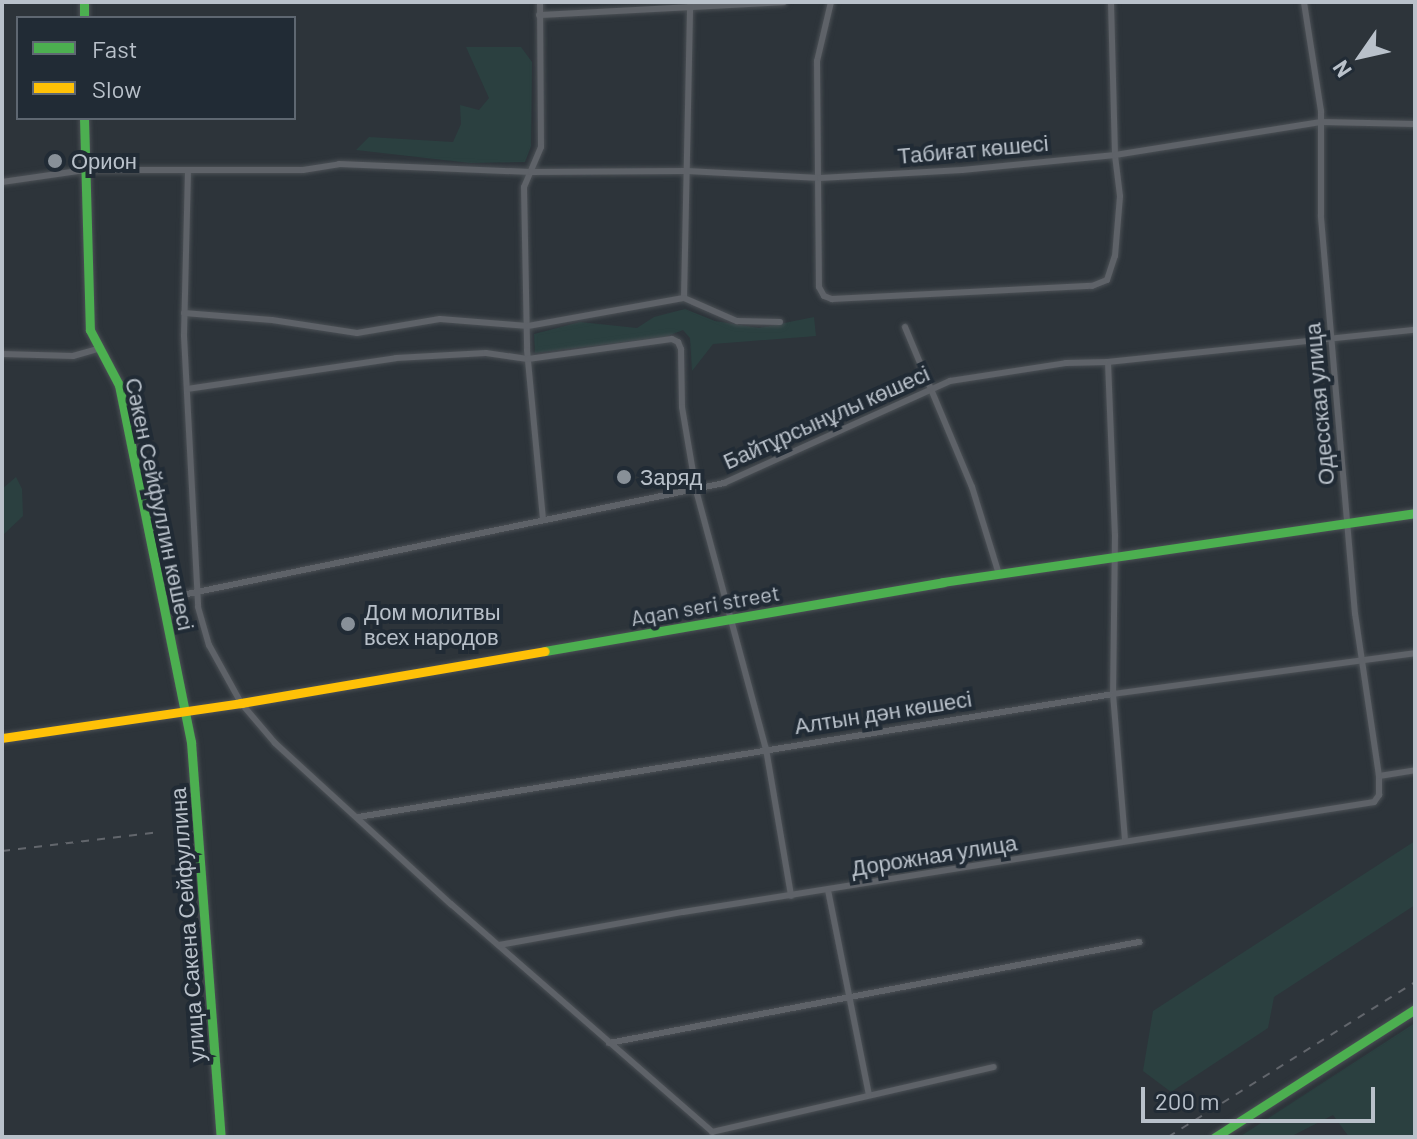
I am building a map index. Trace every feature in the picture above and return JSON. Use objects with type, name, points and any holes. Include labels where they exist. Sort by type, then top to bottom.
[{"type":"street","points":[[540,2],[541,147],[524,187],[528,359],[543,518]]},
{"type":"street","points":[[539,15],[784,2]]},
{"type":"street","points":[[831,2],[817,61],[819,287],[824,296],[832,299],[1092,286],[1107,280],[1112,273],[1120,196],[1115,155],[1111,2]]},
{"type":"street","name":"Одесская улица","points":[[1304,2],[1322,122],[1321,215],[1360,661],[1379,776],[1379,795],[1374,802]]},
{"type":"street","points":[[684,298],[690,6]]},
{"type":"street","name":"Сәкен Сейфуллин көшесі","points":[[84,120],[90,330],[119,385],[185,711]]},
{"type":"street","name":"Табиғат көшесі","points":[[2,182],[85,170],[303,170],[339,164],[531,172],[687,171],[820,178],[962,170],[1115,155],[1322,122],[1415,124]]},
{"type":"street","points":[[188,171],[184,313],[198,607],[209,645],[241,703],[275,743],[705,1128],[718,1133],[994,1067]]},
{"type":"street","points":[[184,313],[272,320],[357,333],[440,319],[528,326],[684,298],[737,321],[780,322]]},
{"type":"street","points":[[905,327],[972,487],[999,574]]},
{"type":"street","name":"Байтұрсынұлы көшесі","points":[[163,599],[543,518],[696,490],[766,467],[950,381],[1066,363],[1108,362],[1415,330]]},
{"type":"street","points":[[187,389],[396,358],[486,353],[528,359],[672,339],[678,342],[681,349],[682,407],[696,490],[766,749],[791,896]]},
{"type":"street","points":[[2,354],[73,356],[98,349]]},
{"type":"street","points":[[1108,362],[1115,535],[1112,558],[1113,694],[1125,841]]},
{"type":"street","name":"Aqan seri street","points":[[2,738],[241,703],[999,574],[1415,513]]},
{"type":"street","name":"Алтын дән көшесі","points":[[358,817],[1113,694],[1415,653]]},
{"type":"street","name":"улица Сакена Сейфуллина","points":[[185,711],[191,742],[221,1137]]},
{"type":"street","points":[[1379,776],[1415,770]]},
{"type":"street","name":"Дорожная улица","points":[[499,945],[1374,802]]},
{"type":"street","points":[[828,890],[869,1095]]},
{"type":"street","points":[[609,1043],[850,994],[1139,942]]},
{"type":"street","points":[[1215,1137],[1415,1009]]},
{"type":"green space","points":[[466,47],[521,47],[532,62],[531,146],[525,162],[470,163],[356,150],[369,137],[453,142],[461,124],[460,105],[479,110],[489,98]]},
{"type":"green space","points":[[685,309],[715,321],[759,328],[814,317],[816,336],[713,344],[692,371],[690,338],[683,330],[665,337],[535,353],[534,334],[580,322],[637,328],[654,317]]},
{"type":"green space","points":[[16,477],[22,489],[23,516],[2,536],[2,489]]},
{"type":"green space","points":[[1415,841],[1415,905],[1274,997],[1268,1028],[1171,1092],[1143,1071],[1153,1011]]},
{"type":"green space","points":[[1415,1023],[1415,1137],[1349,1137],[1333,1115],[1290,1137],[1239,1137]]},
{"type":"railway","points":[[2,851],[160,832]]},
{"type":"railway","points":[[1168,1137],[1415,982]]},
{"type":"traffic: fast","points":[[84,2],[84,16]]},
{"type":"traffic: fast","points":[[84,120],[90,330],[119,385],[191,742],[221,1137]]},
{"type":"traffic: fast","points":[[545,651],[943,582],[1415,513]]},
{"type":"traffic: fast","points":[[1215,1137],[1415,1009]]},
{"type":"traffic: slow","points":[[2,738],[241,703],[545,651]]},
{"type":"place","name":"Орион","points":[[55,161]]},
{"type":"place","name":"Заряд","points":[[624,477]]},
{"type":"place","name":"Дом молитвы всех народов","points":[[348,624]]}]
